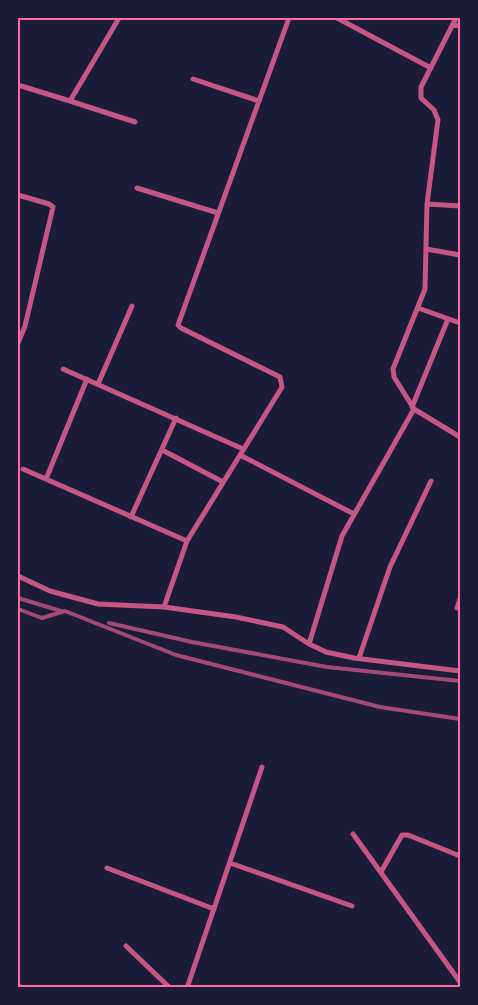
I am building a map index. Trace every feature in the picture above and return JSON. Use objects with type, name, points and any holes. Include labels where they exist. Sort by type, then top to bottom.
[{"type":"street","points":[[70,101],[119,18]]},
{"type":"street","points":[[164,607],[187,541],[282,386],[280,377],[181,328],[178,324],[289,18]]},
{"type":"street","points":[[337,18],[431,68]]},
{"type":"street","points":[[456,18],[420,92],[423,101],[434,110],[438,120],[427,204],[424,289],[393,369],[396,383],[413,408],[460,437]]},
{"type":"street","points":[[453,24],[460,26]]},
{"type":"street","points":[[193,79],[259,101]]},
{"type":"street","points":[[18,85],[135,122]]},
{"type":"street","points":[[137,188],[218,213]]},
{"type":"street","points":[[18,195],[49,204],[53,207],[53,213],[25,326],[18,343]]},
{"type":"street","points":[[427,204],[460,206]]},
{"type":"street","points":[[426,249],[460,255]]},
{"type":"street","points":[[98,384],[132,306]]},
{"type":"street","points":[[418,308],[460,323]]},
{"type":"street","points":[[309,644],[338,548],[354,514],[413,408],[448,319]]},
{"type":"street","points":[[63,369],[243,449]]},
{"type":"street","points":[[46,479],[87,380]]},
{"type":"street","points":[[131,517],[176,418]]},
{"type":"street","points":[[162,450],[223,482]]},
{"type":"street","points":[[240,455],[354,514]]},
{"type":"street","points":[[23,469],[187,541]]},
{"type":"street","points":[[359,658],[390,567],[431,480]]},
{"type":"street","points":[[18,576],[50,592],[98,604],[164,607],[236,617],[283,627],[309,644],[326,652],[460,671]]},
{"type":"street","points":[[457,608],[460,599]]},
{"type":"street","points":[[186,988],[262,767]]},
{"type":"street","points":[[353,834],[460,982]]},
{"type":"street","points":[[381,872],[402,835],[408,835],[460,856]]},
{"type":"street","points":[[230,863],[352,906]]},
{"type":"street","points":[[107,868],[214,909]]},
{"type":"street","points":[[126,946],[170,988]]},
{"type":"railway","points":[[18,598],[61,611]]},
{"type":"railway","points":[[18,609],[42,618],[65,611],[176,655],[380,707],[460,719]]},
{"type":"railway","points":[[109,623],[192,642],[327,667],[460,681]]},
{"type":"railway","points":[[18,984],[22,988]]}]
